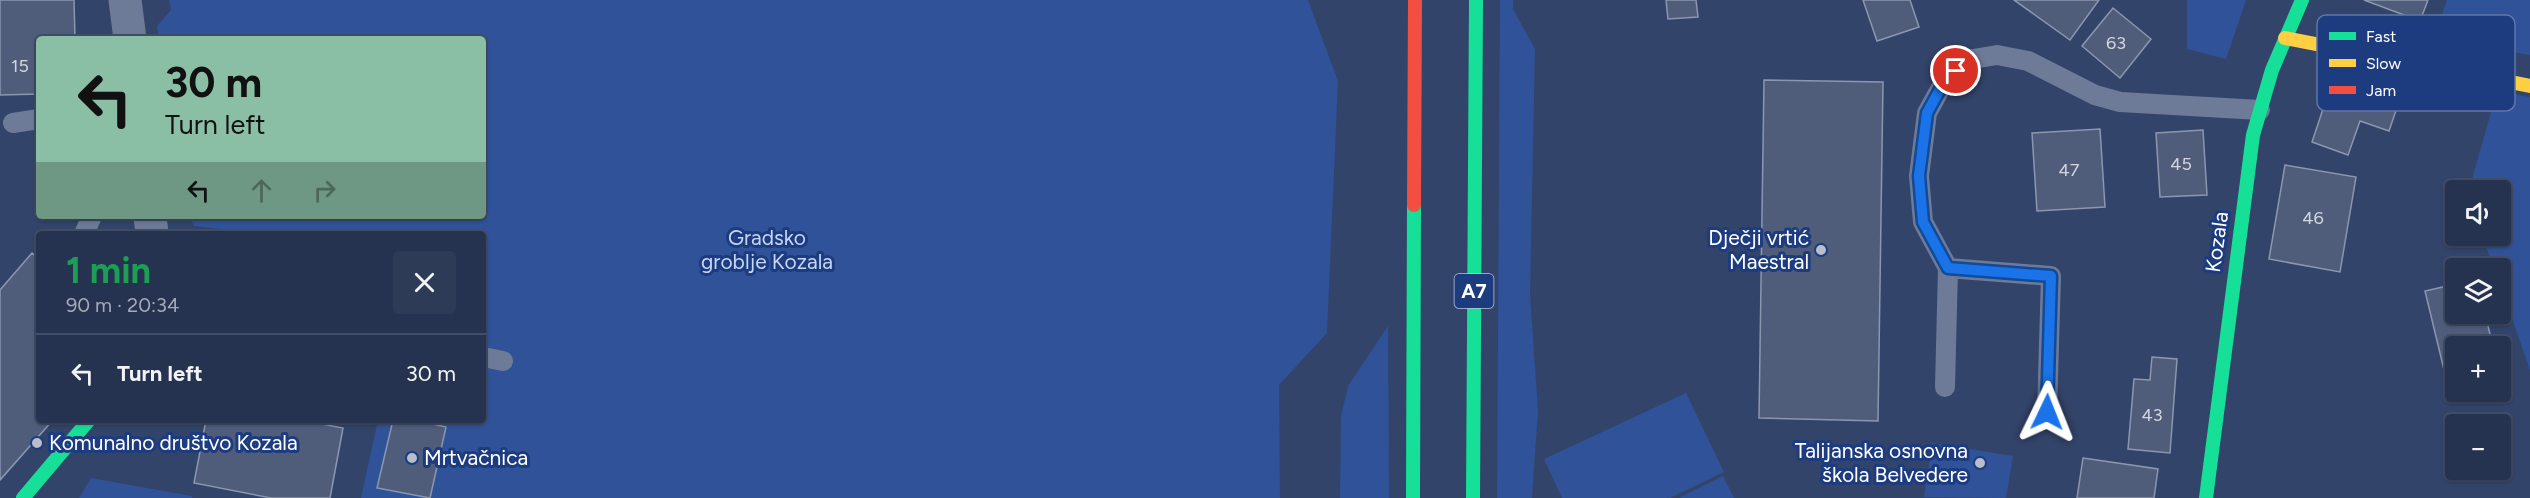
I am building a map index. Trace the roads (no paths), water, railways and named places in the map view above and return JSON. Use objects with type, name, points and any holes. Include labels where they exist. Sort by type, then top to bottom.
[{"type":"main road","points":[[1413,498],[1415,0]]},
{"type":"main road","name":"A7","points":[[1473,498],[1476,0]]},
{"type":"main road","name":"Kozala","points":[[2206,498],[2253,135],[2285,38],[2302,0]]},
{"type":"main road","points":[[2285,38],[2317,44]]},
{"type":"main road","points":[[2515,83],[2530,86]]},
{"type":"main road","points":[[23,498],[86,423]]},
{"type":"street","points":[[125,0],[130,36]]},
{"type":"lane","points":[[1945,387],[1948,268],[1923,222],[1919,176],[1927,113],[1944,82],[1967,60],[1997,55],[2028,61],[2096,95],[2120,102],[2260,110]]},
{"type":"lane","points":[[13,123],[36,120]]},
{"type":"lane","points":[[1948,268],[2051,276],[2047,412]]},
{"type":"lane","points":[[486,358],[503,361]]},
{"type":"place","name":"Dječji vrtić Maestral","points":[[1821,250]]},
{"type":"place","name":"Komunalno društvo Kozala","points":[[37,443]]},
{"type":"place","name":"Mrtvačnica","points":[[412,458]]},
{"type":"place","name":"Talijanska osnovna škola Belvedere","points":[[1980,463]]},
{"type":"park label","name":"Gradsko groblje Kozala","points":[[767,250]]}]
